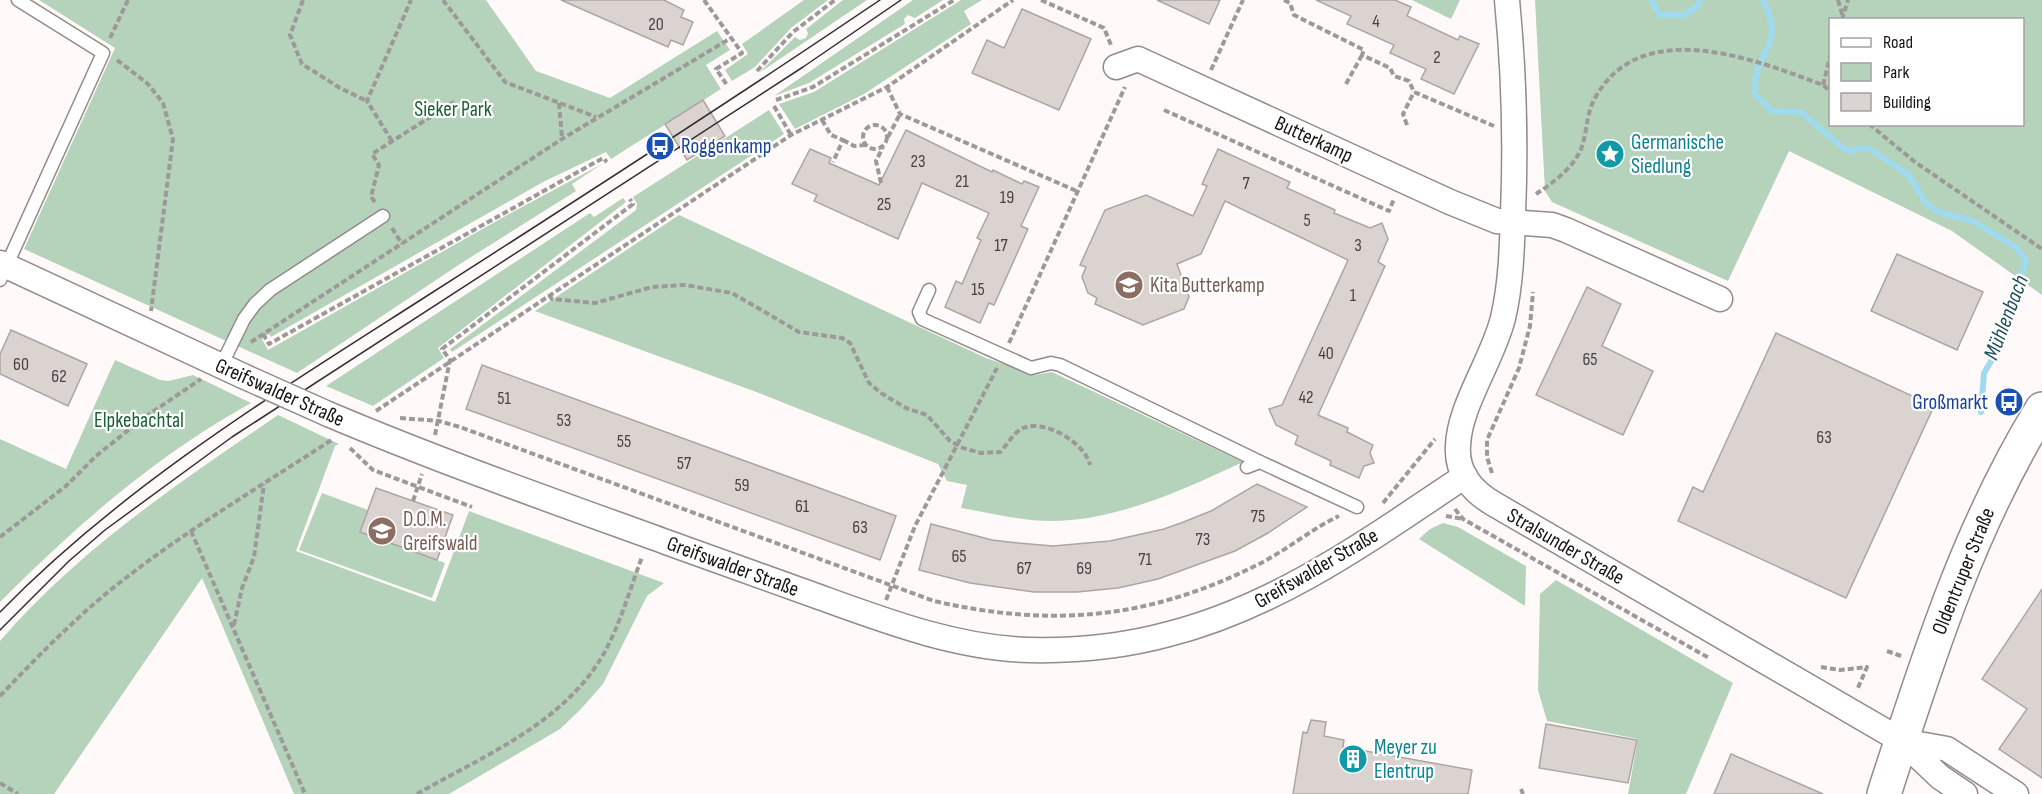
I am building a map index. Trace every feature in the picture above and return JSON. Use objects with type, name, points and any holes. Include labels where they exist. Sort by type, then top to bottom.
[{"type":"street","name":"Stralsunder Straße","points":[[1507,0],[1524,223],[1511,262],[1504,317],[1495,346],[1459,432],[1457,448],[1465,476],[1479,495],[1902,741]]},
{"type":"street","name":"Butterkamp","points":[[1116,67],[1138,59],[1497,221],[1524,223]]},
{"type":"street","points":[[1524,223],[1566,230],[1720,299]]},
{"type":"street","name":"Greifswalder Straße","points":[[2,270],[162,338],[328,414],[428,455],[882,620],[978,644],[1029,650],[1132,642],[1160,636],[1241,610],[1287,588],[1465,476]]},
{"type":"street","name":"Oldentruper Straße","points":[[1884,794],[1931,649],[1960,572],[1996,492],[2042,409]]},
{"type":"street","points":[[1902,741],[1947,749],[2005,791]]},
{"type":"street","points":[[1902,741],[1940,777],[1965,794]]},
{"type":"lane","points":[[2,270],[103,53],[18,0]]},
{"type":"lane","points":[[221,366],[255,304],[270,290],[384,216]]},
{"type":"lane","points":[[929,290],[919,312],[922,318],[1031,368],[1052,363],[1060,365],[1357,507]]},
{"type":"lane","points":[[1247,467],[1260,462]]},
{"type":"path","points":[[128,0],[103,53],[126,65],[148,84],[163,104],[173,139],[151,301],[151,315],[162,338]]},
{"type":"path","points":[[303,0],[290,35],[302,64],[340,88],[367,101],[393,141]]},
{"type":"path","points":[[367,101],[411,0]]},
{"type":"path","points":[[443,0],[505,82],[597,117]]},
{"type":"path","points":[[704,0],[742,53],[716,69],[727,85]]},
{"type":"path","points":[[757,71],[793,32],[835,0]]},
{"type":"path","points":[[776,100],[813,87],[954,0]]},
{"type":"path","points":[[380,417],[368,416],[791,135],[887,87],[1012,0]]},
{"type":"path","points":[[1041,0],[1104,28],[1108,33],[1116,67]]},
{"type":"path","points":[[1203,89],[1243,0]]},
{"type":"path","points":[[1284,0],[1290,3],[1294,15],[1364,50],[1346,84]]},
{"type":"path","points":[[1838,0],[1843,18]]},
{"type":"path","points":[[1843,18],[1848,0]]},
{"type":"path","points":[[0,537],[66,486],[96,456],[133,427],[263,334],[562,139],[731,38]]},
{"type":"path","points":[[1536,194],[1557,180],[1580,150],[1593,101],[1608,79],[1633,60],[1662,51],[1690,48],[1747,60],[1823,85],[1829,90]]},
{"type":"path","points":[[1362,55],[1390,68],[1394,76],[1409,81],[1414,92],[1500,128]]},
{"type":"path","points":[[1823,85],[1829,61]]},
{"type":"path","points":[[887,87],[900,114],[1079,192]]},
{"type":"path","points":[[1407,125],[1403,114],[1414,92]]},
{"type":"path","points":[[402,244],[372,197],[379,165],[372,154],[454,102]]},
{"type":"path","points":[[560,103],[562,139]]},
{"type":"path","points":[[774,106],[791,135]]},
{"type":"path","points":[[1164,110],[1389,211],[1403,180]]},
{"type":"path","points":[[881,183],[876,161],[900,114]]},
{"type":"path","points":[[822,120],[831,135],[854,146],[866,145],[878,149],[886,141],[885,129],[874,124],[867,127],[863,134],[866,145]]},
{"type":"path","points":[[1871,126],[1906,156],[2042,249]]},
{"type":"path","points":[[833,162],[843,140]]},
{"type":"path","points":[[263,334],[269,344],[508,209],[603,158],[606,162]]},
{"type":"path","points":[[1524,223],[1536,194],[1536,182]]},
{"type":"path","points":[[413,501],[439,421],[450,360],[442,349],[633,204],[630,199]]},
{"type":"path","points":[[1498,478],[1489,464],[1487,440],[1519,368],[1530,326],[1533,284]]},
{"type":"path","points":[[549,295],[552,299],[595,303],[651,287],[686,285],[732,293],[799,332],[842,338],[850,343],[869,383],[906,408],[927,415],[950,441],[963,448],[992,454],[1000,452],[1018,431],[1030,427],[1052,430],[1079,444],[1090,465]]},
{"type":"path","points":[[392,418],[439,421],[934,601],[1014,615],[1088,616],[1181,597],[1259,564],[1357,507],[1368,509],[1382,504],[1435,439]]},
{"type":"path","points":[[1435,449],[1437,432]]},
{"type":"path","points":[[0,696],[51,642],[104,596],[191,531],[342,434]]},
{"type":"path","points":[[347,443],[373,470],[472,507]]},
{"type":"path","points":[[234,626],[242,588],[254,557],[264,484]]},
{"type":"path","points":[[1442,491],[1463,519],[1716,661]]},
{"type":"path","points":[[191,531],[305,794]]},
{"type":"path","points":[[417,794],[550,717],[580,687],[603,655],[650,536]]},
{"type":"path","points":[[1812,661],[1822,667],[1840,670],[1866,667]]},
{"type":"path","points":[[0,783],[18,794]]},
{"type":"green space","name":"Sieker Park","points":[[39,0],[486,0],[536,71],[610,98],[717,31],[730,50],[706,65],[721,89],[611,159],[606,152],[543,182],[271,337],[269,334],[262,339],[268,350],[602,164],[572,184],[576,191],[460,264],[297,373],[24,249],[115,48]]},
{"type":"green space","points":[[804,0],[828,0],[791,28],[755,67],[732,81],[725,70],[748,54],[742,44]]},
{"type":"green space","points":[[843,0],[867,0],[759,73],[795,37],[800,40],[806,38],[808,33],[806,29]]},
{"type":"green space","points":[[913,0],[943,0],[915,18],[908,15],[904,19],[905,24],[809,83],[774,96]]},
{"type":"green space","points":[[961,0],[982,0],[964,11],[971,24],[864,94],[795,129],[779,104],[814,92]]},
{"type":"green space","points":[[1412,0],[1460,0],[1451,19]]},
{"type":"green space","points":[[1535,0],[2042,0],[2042,295],[1952,231],[1789,151],[1728,281],[1552,202],[1545,191]]},
{"type":"green space","points":[[769,110],[784,134],[452,352],[450,349],[636,210],[637,204],[633,197]]},
{"type":"green space","points":[[623,198],[626,202],[438,348],[444,358],[373,406],[326,386],[590,213],[594,217]]},
{"type":"green space","points":[[679,215],[986,358],[1035,375],[1052,372],[1243,462],[1174,493],[1101,516],[1076,520],[1040,521],[961,508],[967,485],[947,481],[938,464],[759,393],[535,311]]},
{"type":"green space","name":"Elpkebachtal","points":[[115,360],[160,380],[169,381],[193,375],[251,403],[182,446],[118,494],[58,546],[0,602],[0,439],[66,469]]},
{"type":"green space","points":[[278,415],[339,444],[335,446],[296,551],[435,602],[469,511],[664,583],[647,596],[603,684],[560,729],[449,794],[294,794],[202,578],[54,794],[0,794],[0,641],[30,608],[96,547],[168,492]]},
{"type":"green space","points":[[322,493],[368,510],[360,532],[445,563],[432,598],[299,550]]},
{"type":"green space","points":[[1443,523],[1458,527],[1526,566],[1525,606],[1419,539],[1430,529]]},
{"type":"green space","points":[[1556,580],[1733,683],[1686,794],[1628,794],[1638,739],[1547,721],[1538,690],[1540,594]]},
{"type":"building","points":[[561,0],[664,0],[684,10],[681,17],[693,22],[683,45],[671,40],[668,47]]},
{"type":"building","points":[[1157,0],[1220,0],[1209,24]]},
{"type":"building","points":[[1316,0],[1395,0],[1411,7],[1407,16],[1458,40],[1460,36],[1479,44],[1454,94],[1421,79],[1426,69],[1390,53],[1394,45],[1347,24],[1351,16]]},
{"type":"building","points":[[1022,9],[1091,39],[1059,110],[972,73],[987,40],[1004,48]]},
{"type":"building","points":[[703,100],[725,136],[687,160],[665,124]]},
{"type":"building","points":[[906,130],[992,172],[993,170],[1022,184],[1024,181],[1039,187],[1021,226],[1028,229],[994,305],[989,303],[980,323],[945,307],[956,281],[962,284],[981,240],[977,238],[989,213],[922,183],[898,239],[814,201],[817,195],[792,184],[810,149],[831,158],[829,163],[879,185]]},
{"type":"building","points":[[1218,149],[1290,182],[1287,188],[1335,210],[1334,213],[1370,228],[1382,223],[1388,239],[1378,262],[1385,266],[1318,415],[1348,428],[1347,432],[1373,445],[1370,453],[1374,463],[1364,466],[1359,478],[1330,465],[1331,461],[1295,444],[1298,436],[1276,425],[1269,409],[1282,405],[1348,260],[1225,201],[1201,254],[1177,264],[1189,297],[1184,309],[1143,325],[1095,304],[1097,298],[1088,293],[1082,277],[1086,267],[1080,265],[1105,210],[1146,195],[1193,216],[1207,186],[1202,184]]},
{"type":"building","points":[[1897,254],[1983,292],[1957,350],[1871,311]]},
{"type":"building","points":[[1587,287],[1621,304],[1602,346],[1653,371],[1623,435],[1536,395]]},
{"type":"building","points":[[11,330],[87,364],[68,406],[0,374],[0,354]]},
{"type":"building","points":[[1776,333],[1934,406],[1846,598],[1678,521],[1693,487],[1703,492]]},
{"type":"building","points":[[482,365],[896,516],[880,560],[466,409]]},
{"type":"building","points":[[1257,484],[1307,507],[1268,533],[1235,551],[1158,579],[1118,588],[1077,592],[1034,592],[970,583],[919,570],[931,524],[992,540],[1018,543],[1053,546],[1110,541],[1181,523],[1211,511]]},
{"type":"building","points":[[376,488],[453,515],[437,560],[360,532]]},
{"type":"building","points":[[2042,589],[2042,778],[1999,749],[2027,709],[1982,679]]},
{"type":"building","name":"Meyer zu Elentrup","points":[[1311,720],[1326,722],[1324,736],[1344,740],[1343,747],[1472,770],[1468,794],[1293,794],[1303,732],[1307,733]]},
{"type":"building","points":[[1546,724],[1637,740],[1628,783],[1539,768]]},
{"type":"building","points":[[1731,754],[1823,794],[1714,794]]},
{"type":"waterway","name":"Mühlenbach","points":[[1651,0],[1660,15],[1684,15],[1698,6],[1700,0]]},
{"type":"waterway","name":"Mühlenbach","points":[[1763,0],[1770,16],[1772,29],[1771,39],[1759,67],[1755,94],[1772,111],[1801,112],[1849,151],[1870,149],[1909,175],[1926,204],[1939,212],[1973,221],[2017,248],[2026,261],[1993,358],[1984,373],[1981,412]]},
{"type":"tram line","points":[[0,612],[96,524],[200,445],[766,77],[880,0]]},
{"type":"tram line","points":[[0,630],[69,561],[105,530],[232,437],[803,67],[901,0]]},
{"type":"place","name":"Roggenkamp","points":[[660,146]]},
{"type":"place","name":"Germanische Siedlung","points":[[1610,154]]},
{"type":"place","name":"Kita Butterkamp","points":[[1129,285]]},
{"type":"place","name":"Großmarkt","points":[[2009,402]]},
{"type":"place","name":"D.O.M. Greifswald","points":[[382,531]]},
{"type":"place","name":"Meyer zu Elentrup","points":[[1353,759]]}]
